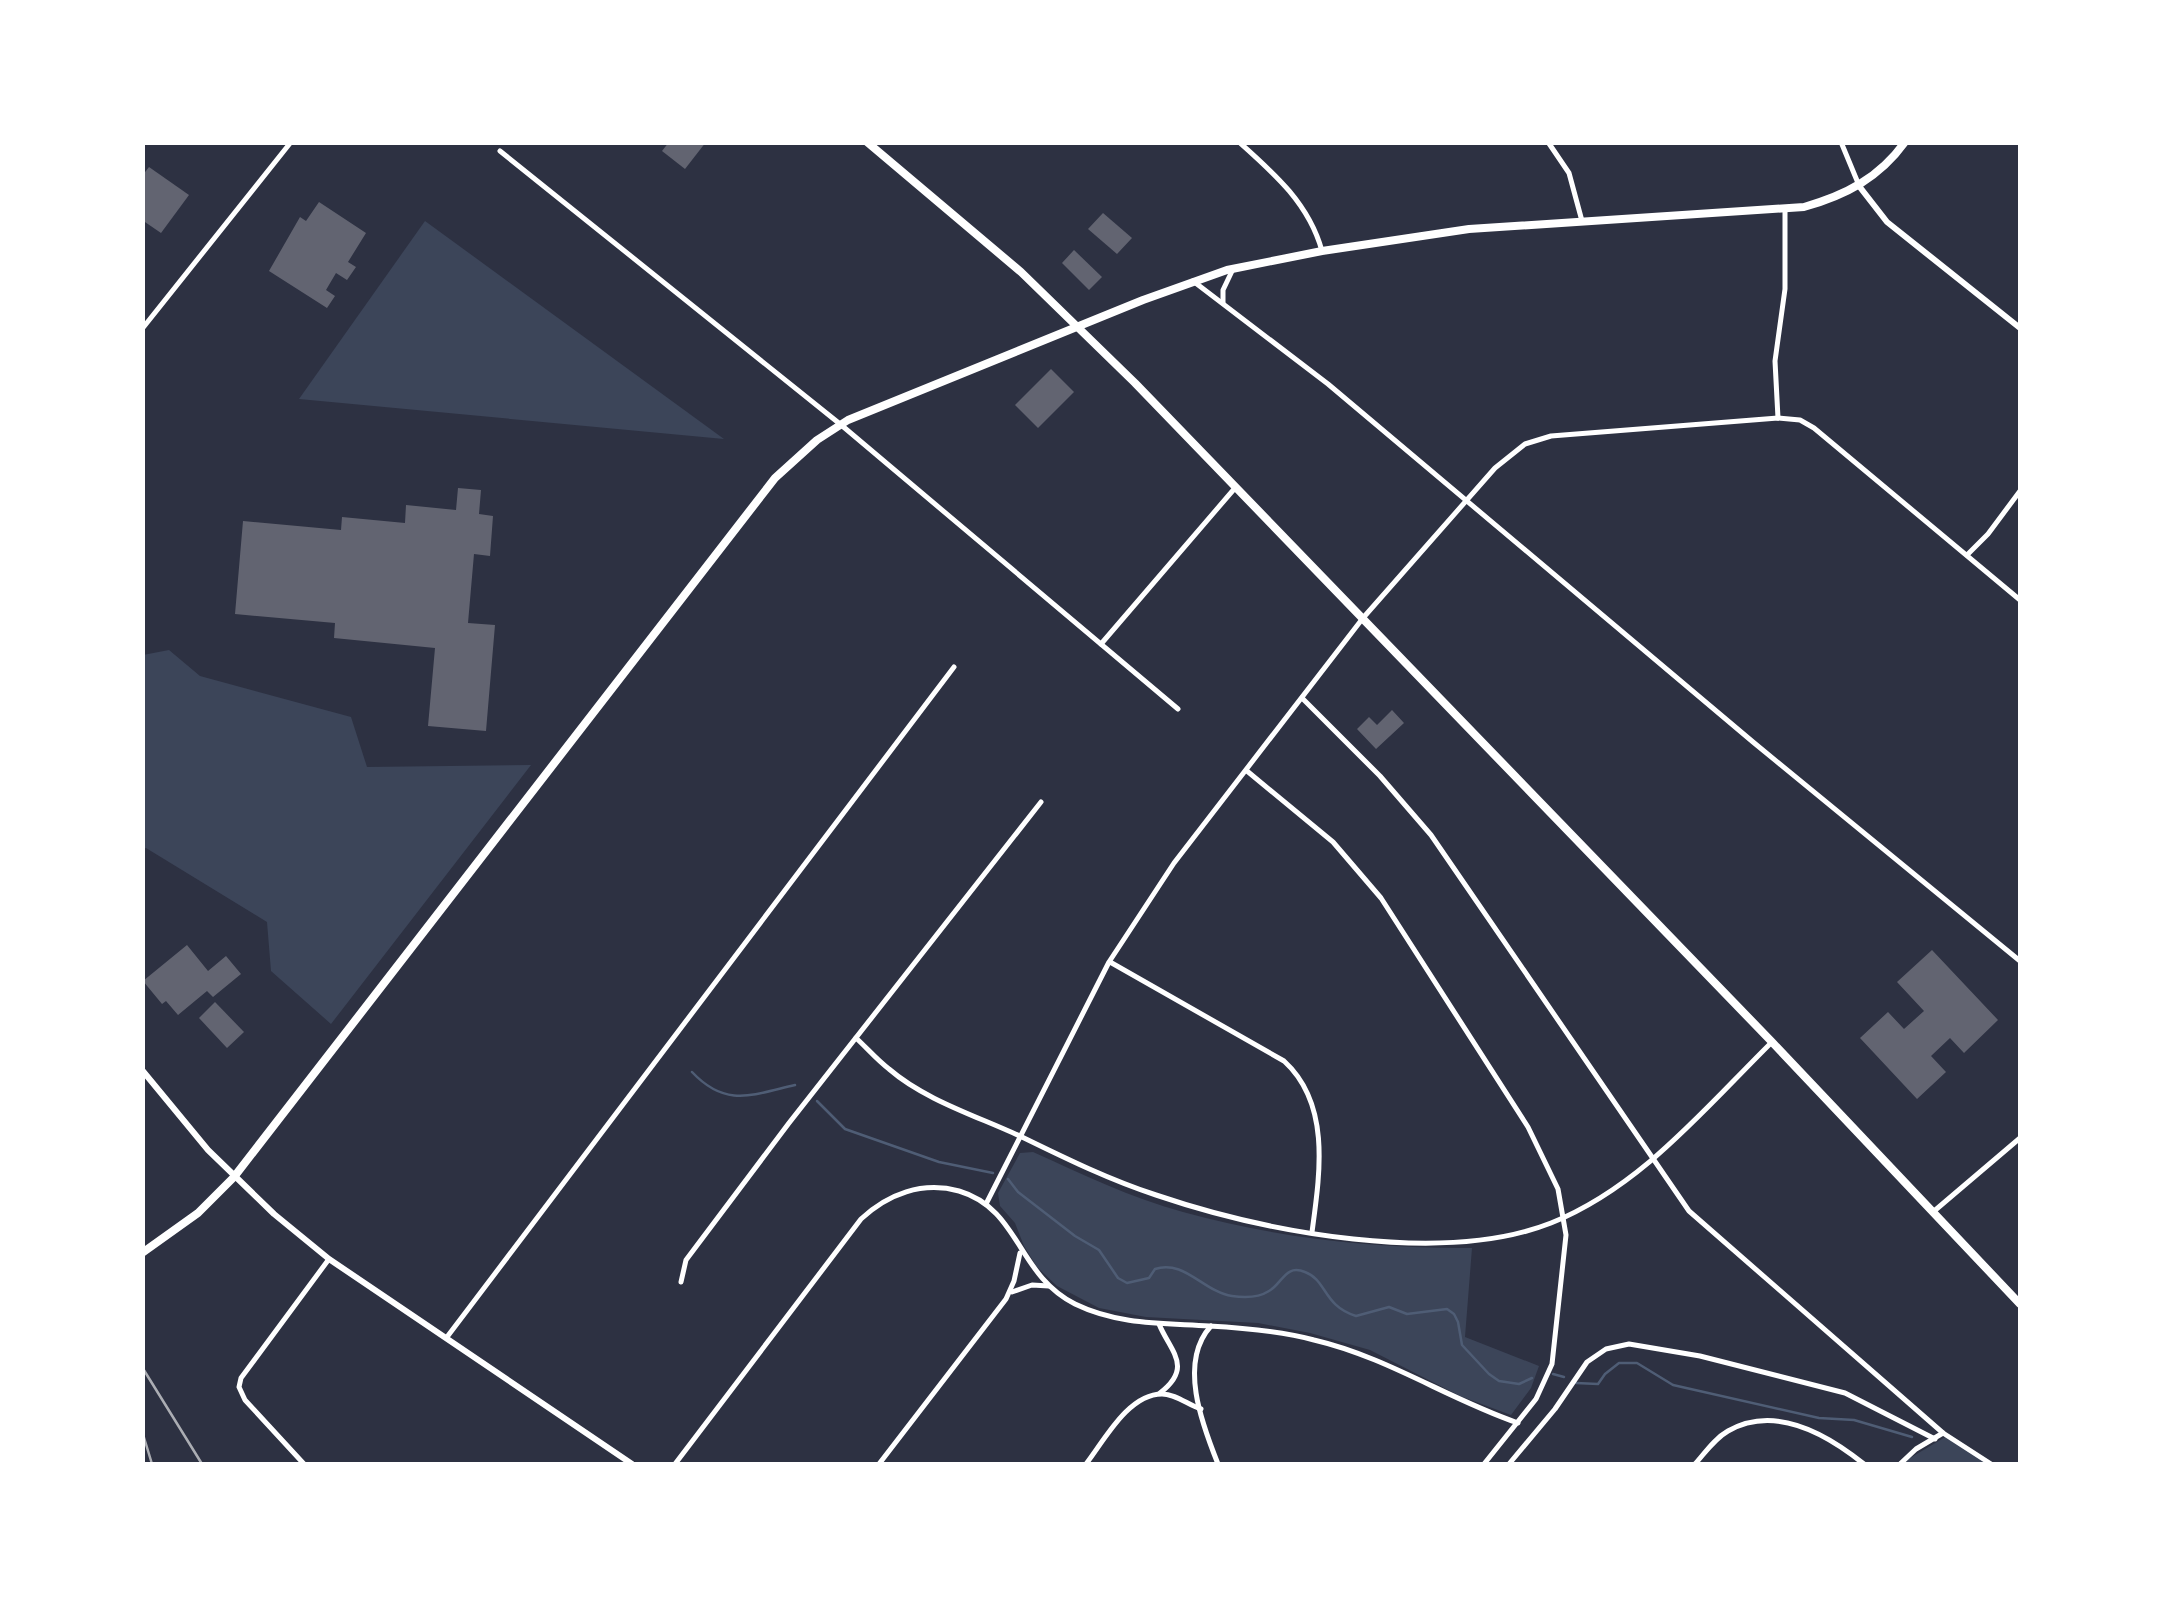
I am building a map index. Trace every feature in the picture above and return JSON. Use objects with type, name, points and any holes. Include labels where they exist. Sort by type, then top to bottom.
[{"type":"main road","points":[[867,142],[1007,260],[1078,326],[1772,1042],[2020,1304]]},
{"type":"main road","points":[[142,1253],[198,1214],[234,1177],[768,486],[795,458],[840,424],[1193,280],[1233,269],[1469,229],[1785,210],[1821,202],[1859,186],[1878,174],[1905,142]]},
{"type":"street","points":[[142,329],[292,142]]},
{"type":"street","points":[[1239,142],[1296,198],[1311,220],[1322,252]]},
{"type":"street","points":[[1548,142],[1569,174],[1582,221]]},
{"type":"street","points":[[1841,142],[1859,186],[1887,222],[2020,328]]},
{"type":"street","points":[[500,151],[840,424],[1178,709]]},
{"type":"street","points":[[1778,418],[1776,361],[1784,289],[1785,210]]},
{"type":"street","points":[[1223,303],[1223,290],[1233,269]]},
{"type":"street","points":[[1193,280],[1328,384],[1753,742],[2020,960]]},
{"type":"street","points":[[986,1204],[1109,962],[1174,863],[1363,618],[1495,468],[1514,452],[1538,439],[1778,418],[1800,420],[2020,600]]},
{"type":"street","points":[[1101,644],[1235,488]]},
{"type":"street","points":[[1967,555],[2020,491]]},
{"type":"street","points":[[448,1337],[954,668]]},
{"type":"street","points":[[1302,698],[1380,776],[1443,851],[1676,1196],[1702,1226],[1943,1434],[1991,1464]]},
{"type":"street","points":[[1247,771],[1333,842],[1381,898],[1535,1138],[1558,1189],[1565,1217],[1552,1364],[1536,1398],[1484,1464]]},
{"type":"street","points":[[681,1282],[686,1260],[1041,802]]},
{"type":"street","points":[[1109,962],[1271,1052],[1297,1072],[1317,1117],[1318,1172],[1312,1232]]},
{"type":"street","points":[[856,1038],[891,1072],[948,1104],[1156,1196],[1312,1232],[1393,1242],[1464,1244],[1518,1234],[1565,1217],[1611,1192],[1652,1160],[1772,1042]]},
{"type":"street","points":[[142,1070],[234,1177],[329,1259],[632,1464]]},
{"type":"street","points":[[1932,1212],[2020,1138]]},
{"type":"street","points":[[675,1464],[861,1219],[899,1194],[928,1188],[959,1192],[986,1204],[1005,1220],[1020,1251],[1050,1286],[1097,1313],[1128,1321],[1288,1334],[1344,1348],[1518,1424]]},
{"type":"street","points":[[879,1464],[1009,1294],[1020,1251]]},
{"type":"street","points":[[304,1464],[244,1400],[239,1387],[329,1259]]},
{"type":"street","points":[[1009,1294],[1024,1286],[1050,1286]]},
{"type":"street","points":[[1086,1464],[1130,1408],[1160,1394],[1172,1383],[1178,1360],[1160,1324]]},
{"type":"street","points":[[1210,1326],[1202,1334],[1194,1356],[1200,1409],[1218,1464]]},
{"type":"street","points":[[1509,1464],[1586,1362],[1606,1349],[1629,1344],[1700,1356],[1845,1392],[1935,1439]]},
{"type":"street","points":[[1160,1394],[1200,1409]]},
{"type":"street","points":[[1695,1464],[1727,1432],[1760,1423],[1815,1430],[1864,1464]]},
{"type":"street","points":[[1900,1464],[1916,1449],[1943,1434]]},
{"type":"shaded area","points":[[425,221],[724,439],[299,399]]},
{"type":"shaded area","points":[[169,650],[200,676],[351,717],[367,767],[531,765],[331,1024],[271,971],[267,922],[143,849],[143,655]]},
{"type":"shaded area","points":[[1033,1152],[1145,1200],[1254,1229],[1326,1240],[1472,1248],[1465,1337],[1539,1366],[1531,1388],[1511,1415],[1460,1396],[1370,1350],[1310,1333],[1258,1323],[1146,1317],[1099,1308],[1057,1286],[1037,1267],[1015,1223],[1000,1206],[998,1193],[1020,1153]]},
{"type":"shaded area","points":[[1947,1436],[1989,1464],[1900,1464]]},
{"type":"building","points":[[669,142],[706,142],[685,169],[662,151]]},
{"type":"building","points":[[149,167],[189,195],[161,233],[142,220],[142,176]]},
{"type":"building","points":[[319,202],[366,233],[348,262],[356,267],[347,280],[336,273],[326,290],[335,296],[327,308],[269,271],[300,217],[306,221]]},
{"type":"building","points":[[1103,213],[1132,238],[1117,254],[1088,229]]},
{"type":"building","points":[[1074,250],[1102,277],[1089,290],[1062,263]]},
{"type":"building","points":[[1051,369],[1074,392],[1038,428],[1015,405]]},
{"type":"building","points":[[458,488],[481,490],[479,514],[493,516],[490,556],[474,554],[468,623],[495,625],[486,731],[428,726],[435,648],[334,638],[335,623],[235,614],[243,521],[341,530],[342,517],[405,523],[406,505],[456,510]]},
{"type":"building","points":[[1392,710],[1404,723],[1376,749],[1357,729],[1369,717],[1377,725]]},
{"type":"building","points":[[187,945],[208,971],[226,956],[241,974],[213,997],[207,991],[178,1015],[166,1001],[162,1004],[143,981]]},
{"type":"building","points":[[1932,950],[1998,1020],[1964,1053],[1950,1038],[1931,1056],[1946,1072],[1917,1099],[1860,1038],[1888,1012],[1904,1029],[1924,1011],[1897,982]]},
{"type":"building","points":[[215,1002],[244,1032],[227,1048],[199,1018]]},
{"type":"waterway","points":[[692,1072],[716,1091],[728,1095],[752,1095],[795,1085]]},
{"type":"waterway","points":[[817,1101],[845,1129],[939,1162],[993,1173]]},
{"type":"waterway","points":[[1008,1179],[1018,1192],[1099,1250],[1118,1278],[1127,1283],[1149,1278],[1155,1269],[1175,1268],[1222,1293],[1251,1297],[1269,1291],[1289,1272],[1298,1270],[1312,1276],[1337,1306],[1356,1316],[1389,1307],[1407,1314],[1447,1309],[1458,1322],[1462,1345],[1489,1374],[1499,1381],[1519,1384],[1532,1378]]},
{"type":"waterway","points":[[1576,1383],[1598,1384],[1619,1363],[1637,1363],[1673,1385],[1819,1418],[1854,1420],[1912,1437]]},
{"type":"waterway","points":[[1553,1374],[1564,1377]]},
{"type":"railway","points":[[142,1367],[202,1464]]},
{"type":"railway","points":[[142,1431],[152,1464]]}]
